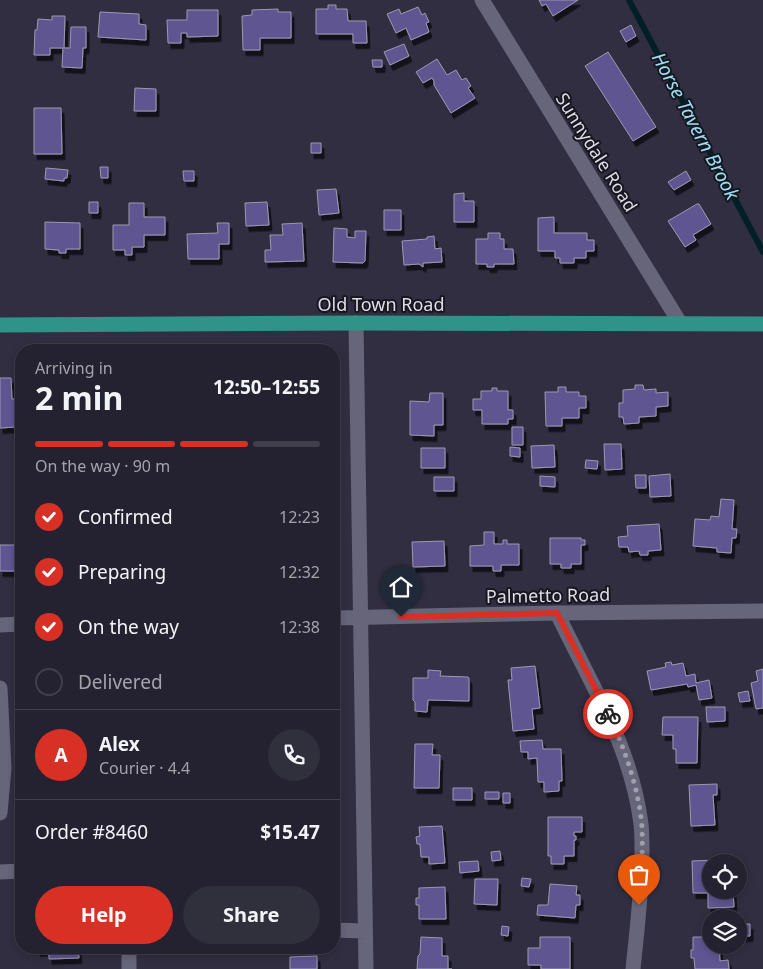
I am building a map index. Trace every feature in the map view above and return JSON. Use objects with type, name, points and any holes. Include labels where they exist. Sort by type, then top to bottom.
[{"type":"main road","name":"Old Town Road","points":[[0,326],[356,323],[763,324]]},
{"type":"street","name":"Sunnydale Road","points":[[482,0],[680,323]]},
{"type":"street","points":[[356,323],[366,969]]},
{"type":"street","name":"Palmetto Road","points":[[340,618],[763,611]]},
{"type":"street","points":[[557,613],[617,733],[628,762],[636,793],[642,826],[642,866],[633,969]]},
{"type":"street","points":[[0,625],[15,624]]},
{"type":"street","points":[[0,688],[4,768],[0,813]]},
{"type":"street","points":[[0,872],[15,871]]},
{"type":"street","points":[[340,930],[366,931]]},
{"type":"street","points":[[129,954],[130,969]]},
{"type":"building","points":[[539,0],[578,0],[553,16],[546,4],[542,6]]},
{"type":"building","points":[[328,5],[336,5],[336,9],[347,9],[348,21],[366,21],[367,43],[353,43],[353,34],[316,34],[316,9],[328,9]]},
{"type":"building","points":[[418,7],[422,15],[425,13],[429,22],[426,23],[429,32],[411,40],[406,28],[396,33],[387,14],[399,9],[401,14]]},
{"type":"building","points":[[278,9],[278,12],[291,12],[291,38],[260,38],[260,50],[243,50],[242,16],[252,15],[252,10]]},
{"type":"building","points":[[187,10],[218,10],[218,36],[187,37],[187,33],[181,33],[181,43],[168,43],[167,20],[187,20]]},
{"type":"building","points":[[100,12],[139,14],[139,24],[146,25],[146,40],[98,37]]},
{"type":"building","points":[[52,16],[65,16],[64,48],[70,48],[71,27],[86,27],[86,48],[83,48],[82,68],[62,67],[63,48],[50,48],[50,55],[34,55],[35,30],[37,30],[38,19],[52,20]]},
{"type":"building","points":[[631,25],[636,36],[626,42],[620,31]]},
{"type":"building","points":[[404,44],[409,56],[390,65],[384,52]]},
{"type":"building","points":[[608,52],[656,127],[633,141],[585,66]]},
{"type":"building","points":[[437,59],[447,75],[456,70],[462,80],[466,78],[471,86],[468,88],[475,98],[451,113],[434,85],[432,78],[423,83],[416,72]]},
{"type":"building","points":[[372,60],[382,60],[382,67],[373,67]]},
{"type":"building","points":[[135,88],[156,89],[156,111],[134,111]]},
{"type":"building","points":[[34,108],[61,108],[62,154],[34,154]]},
{"type":"building","points":[[311,143],[321,143],[321,153],[311,153]]},
{"type":"building","points":[[100,167],[108,167],[108,178],[101,178]]},
{"type":"building","points":[[46,168],[68,170],[67,178],[64,178],[64,181],[45,179]]},
{"type":"building","points":[[183,171],[194,171],[194,181],[184,181]]},
{"type":"building","points":[[686,171],[691,180],[674,190],[668,182]]},
{"type":"building","points":[[336,189],[339,213],[319,215],[317,190]]},
{"type":"building","points":[[464,193],[464,201],[474,201],[474,222],[454,222],[454,194]]},
{"type":"building","points":[[89,202],[98,202],[98,213],[89,213]]},
{"type":"building","points":[[267,202],[269,225],[246,226],[245,203]]},
{"type":"building","points":[[129,203],[144,203],[144,217],[165,217],[165,235],[144,235],[144,247],[132,247],[132,255],[125,255],[125,250],[113,250],[113,225],[129,225]]},
{"type":"building","points":[[699,204],[711,224],[693,235],[696,240],[685,247],[668,221]]},
{"type":"building","points":[[384,210],[401,210],[401,230],[384,230]]},
{"type":"building","points":[[554,217],[554,233],[587,233],[587,240],[594,240],[594,251],[586,251],[586,258],[574,258],[574,263],[560,263],[560,258],[555,258],[555,251],[538,251],[538,218]]},
{"type":"building","points":[[45,222],[80,223],[80,249],[66,249],[66,253],[59,253],[59,250],[45,249]]},
{"type":"building","points":[[217,223],[229,223],[229,244],[219,244],[219,259],[188,259],[187,234],[218,233]]},
{"type":"building","points":[[302,223],[304,261],[265,262],[265,250],[271,250],[270,235],[283,235],[282,224]]},
{"type":"building","points":[[334,228],[347,229],[347,237],[355,238],[355,231],[366,231],[365,261],[363,263],[333,262]]},
{"type":"building","points":[[488,233],[500,233],[500,239],[504,239],[504,249],[513,249],[514,264],[494,264],[494,267],[487,267],[487,264],[476,264],[476,239],[488,239]]},
{"type":"building","points":[[434,236],[435,249],[441,248],[442,262],[423,263],[423,267],[419,264],[404,265],[402,241],[427,239],[427,237]]},
{"type":"building","points":[[0,378],[11,378],[12,399],[15,399],[15,427],[0,428]]},
{"type":"building","points":[[635,385],[643,385],[644,390],[656,389],[656,393],[668,392],[668,406],[656,407],[656,416],[639,417],[639,423],[624,424],[623,417],[619,417],[619,403],[623,403],[623,390],[635,389]]},
{"type":"building","points":[[558,387],[566,387],[566,392],[579,392],[579,396],[586,396],[586,408],[579,408],[579,418],[562,418],[562,426],[546,426],[545,392],[558,392]]},
{"type":"building","points":[[492,388],[497,388],[497,391],[508,391],[508,410],[513,410],[513,419],[508,419],[508,424],[482,424],[482,410],[473,410],[473,399],[481,399],[481,391],[492,391]]},
{"type":"building","points":[[430,393],[443,393],[443,425],[434,425],[434,436],[410,435],[410,401],[429,402]]},
{"type":"building","points":[[512,427],[523,427],[523,445],[512,445]]},
{"type":"building","points":[[604,444],[621,444],[622,469],[605,470]]},
{"type":"building","points":[[554,445],[555,467],[532,468],[531,446]]},
{"type":"building","points":[[510,447],[520,448],[520,457],[510,456]]},
{"type":"building","points":[[421,448],[445,448],[445,468],[421,468]]},
{"type":"building","points":[[586,460],[598,461],[597,469],[585,468]]},
{"type":"building","points":[[670,474],[671,496],[650,497],[649,476]]},
{"type":"building","points":[[635,475],[646,475],[646,488],[636,488]]},
{"type":"building","points":[[540,476],[555,477],[555,487],[540,486]]},
{"type":"building","points":[[434,477],[454,477],[454,491],[434,491]]},
{"type":"building","points":[[721,499],[734,500],[732,529],[737,529],[736,538],[732,538],[731,553],[717,552],[717,548],[693,546],[695,519],[710,520],[711,516],[719,517]]},
{"type":"building","points":[[659,524],[661,550],[648,551],[648,555],[640,555],[639,551],[629,552],[628,547],[619,547],[618,537],[628,536],[627,526]]},
{"type":"building","points":[[484,532],[494,532],[494,544],[503,544],[503,540],[507,540],[507,544],[519,544],[519,565],[501,565],[501,571],[493,571],[493,566],[470,566],[470,546],[484,545]]},
{"type":"building","points":[[550,538],[581,538],[581,540],[585,540],[585,545],[581,545],[581,564],[571,564],[571,568],[561,568],[561,564],[550,564]]},
{"type":"building","points":[[444,541],[445,566],[413,567],[412,542]]},
{"type":"building","points":[[0,545],[15,545],[15,571],[0,571]]},
{"type":"building","points":[[671,662],[672,665],[683,663],[686,676],[695,674],[696,683],[709,680],[712,698],[699,700],[696,685],[688,687],[687,684],[651,690],[647,671],[666,667],[665,663]]},
{"type":"building","points":[[535,666],[540,708],[532,709],[534,729],[513,731],[508,680],[512,680],[511,668]]},
{"type":"building","points":[[763,669],[763,708],[756,709],[751,683],[758,681],[756,671]]},
{"type":"building","points":[[428,670],[441,671],[440,676],[468,677],[469,701],[428,700],[427,712],[415,711],[413,678],[428,678]]},
{"type":"building","points":[[748,691],[750,701],[740,702],[738,693]]},
{"type":"building","points":[[706,707],[725,707],[725,721],[707,722]]},
{"type":"building","points":[[663,717],[698,717],[697,763],[676,763],[673,735],[662,735]]},
{"type":"building","points":[[542,740],[543,749],[561,749],[562,781],[559,781],[559,791],[544,792],[544,782],[538,782],[537,758],[528,759],[528,752],[521,752],[520,741]]},
{"type":"building","points":[[415,744],[433,744],[432,755],[440,755],[439,788],[414,788]]},
{"type":"building","points":[[717,784],[717,795],[713,795],[715,825],[691,826],[689,785]]},
{"type":"building","points":[[453,788],[472,788],[472,800],[453,800]]},
{"type":"building","points":[[485,792],[499,792],[499,799],[485,799]]},
{"type":"building","points":[[503,793],[510,793],[510,803],[503,803]]},
{"type":"building","points":[[548,817],[582,817],[582,832],[574,832],[576,840],[574,840],[574,856],[564,856],[564,864],[551,864],[551,856],[548,856]]},
{"type":"building","points":[[442,826],[445,863],[429,864],[429,857],[421,857],[420,844],[417,844],[416,837],[420,836],[419,827]]},
{"type":"building","points":[[500,851],[501,860],[492,861],[491,852]]},
{"type":"building","points":[[478,861],[479,871],[460,873],[459,862]]},
{"type":"building","points":[[692,861],[702,861],[702,893],[693,893]]},
{"type":"building","points":[[522,878],[531,879],[529,887],[521,886]]},
{"type":"building","points":[[475,879],[498,879],[497,905],[474,904]]},
{"type":"building","points":[[550,884],[577,886],[576,895],[580,895],[580,905],[576,905],[575,918],[537,915],[538,905],[548,905]]},
{"type":"building","points":[[445,887],[446,919],[419,919],[419,905],[416,905],[416,898],[419,898],[419,888]]},
{"type":"building","points":[[708,899],[734,899],[734,907],[708,908]]},
{"type":"building","points":[[747,924],[750,924],[750,936],[747,936]]},
{"type":"building","points":[[502,926],[509,927],[508,936],[501,935]]},
{"type":"building","points":[[421,937],[442,938],[442,956],[448,956],[448,969],[417,969]]},
{"type":"building","points":[[540,937],[570,937],[570,969],[541,969],[541,965],[528,965],[528,948],[540,948]]},
{"type":"building","points":[[693,937],[702,937],[702,954],[720,954],[720,961],[728,960],[729,969],[695,969],[694,958],[691,958],[691,950],[693,950]]},
{"type":"building","points":[[49,954],[79,954],[79,958],[49,959]]},
{"type":"building","points":[[317,956],[317,969],[290,969],[290,957]]},
{"type":"waterway","name":"Horse Tavern Brook","points":[[629,0],[763,252]]},
{"type":"way so far","points":[[608,714],[628,762],[642,826],[642,866],[639,905]]},
{"type":"route","points":[[401,617],[557,613],[608,714]]}]
